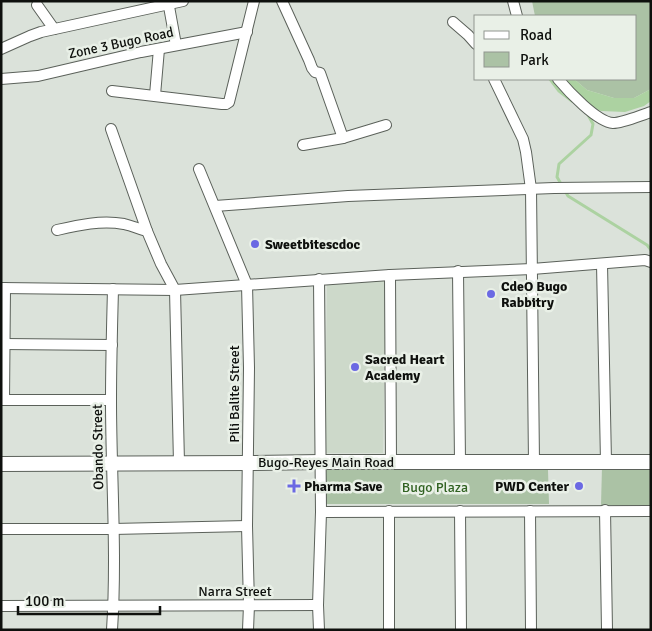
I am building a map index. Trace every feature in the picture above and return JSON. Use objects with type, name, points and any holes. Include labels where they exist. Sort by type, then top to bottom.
[{"type":"street","points":[[1,49],[30,36],[54,29],[183,1]]},
{"type":"street","points":[[112,90],[226,104],[229,102],[254,1]]},
{"type":"street","points":[[282,1],[312,68],[315,72],[320,73],[343,138]]},
{"type":"street","points":[[513,1],[517,15]]},
{"type":"street","points":[[169,3],[176,45]]},
{"type":"street","points":[[37,5],[54,29]]},
{"type":"street","points":[[453,22],[474,42]]},
{"type":"street","name":"Zone 3 Bugo Road","points":[[1,79],[38,76],[176,45],[247,32]]},
{"type":"street","points":[[155,95],[158,49]]},
{"type":"street","points":[[494,80],[523,139],[531,189],[534,462]]},
{"type":"street","points":[[559,80],[603,120],[613,123],[651,112]]},
{"type":"street","points":[[303,146],[343,138],[386,125]]},
{"type":"street","points":[[111,130],[161,264],[175,290],[179,463]]},
{"type":"street","name":"Pili Balite Street","points":[[199,168],[247,284],[249,368],[248,630]]},
{"type":"street","points":[[215,206],[348,196],[554,188],[651,187]]},
{"type":"street","points":[[57,230],[84,224],[106,222],[124,224],[148,231]]},
{"type":"street","points":[[111,400],[3,400],[3,288],[175,290],[390,274],[532,268],[645,260],[651,262]]},
{"type":"street","points":[[602,264],[606,462]]},
{"type":"street","points":[[458,271],[460,462]]},
{"type":"street","points":[[390,274],[392,462]]},
{"type":"street","points":[[318,630],[321,512],[320,279]]},
{"type":"street","name":"Obando Street","points":[[112,630],[111,400],[113,289]]},
{"type":"street","points":[[4,344],[112,345]]},
{"type":"street","name":"Bugo-Reyes Main Road","points":[[1,464],[651,462]]},
{"type":"street","points":[[605,510],[607,630]]},
{"type":"street","points":[[389,511],[389,630]]},
{"type":"street","points":[[460,511],[461,630]]},
{"type":"street","points":[[530,511],[531,630]]},
{"type":"street","points":[[321,512],[651,511]]},
{"type":"street","points":[[1,529],[247,526]]},
{"type":"street","name":"Narra Street","points":[[1,606],[318,605]]},
{"type":"shaded area","points":[[561,80],[575,80],[587,90],[614,98],[634,98],[651,89],[651,101],[644,106],[625,112],[601,111],[580,102]]},
{"type":"shaded area","name":"Sacred Heart Academy","points":[[386,280],[383,453],[325,453],[327,281]]},
{"type":"green space","points":[[532,1],[651,1],[651,89],[634,98],[614,98],[587,90],[575,80],[637,80],[637,15],[535,15]]},
{"type":"green space","points":[[602,467],[651,468],[651,508],[601,505]]},
{"type":"green space","name":"Bugo Plaza","points":[[321,469],[548,470],[549,504],[322,504]]},
{"type":"waterway","points":[[551,80],[559,91],[572,101]]},
{"type":"waterway","points":[[587,113],[593,124],[591,135],[559,164],[557,177],[568,196],[647,245],[651,250]]},
{"type":"place","name":"Sweetbitescdoc","points":[[255,244]]},
{"type":"place","name":"CdeO Bugo Rabbitry","points":[[491,294]]},
{"type":"place","name":"Sacred Heart Academy","points":[[355,367]]},
{"type":"place","name":"Pharma Save","points":[[294,486]]},
{"type":"place","name":"PWD Center","points":[[579,486]]}]
